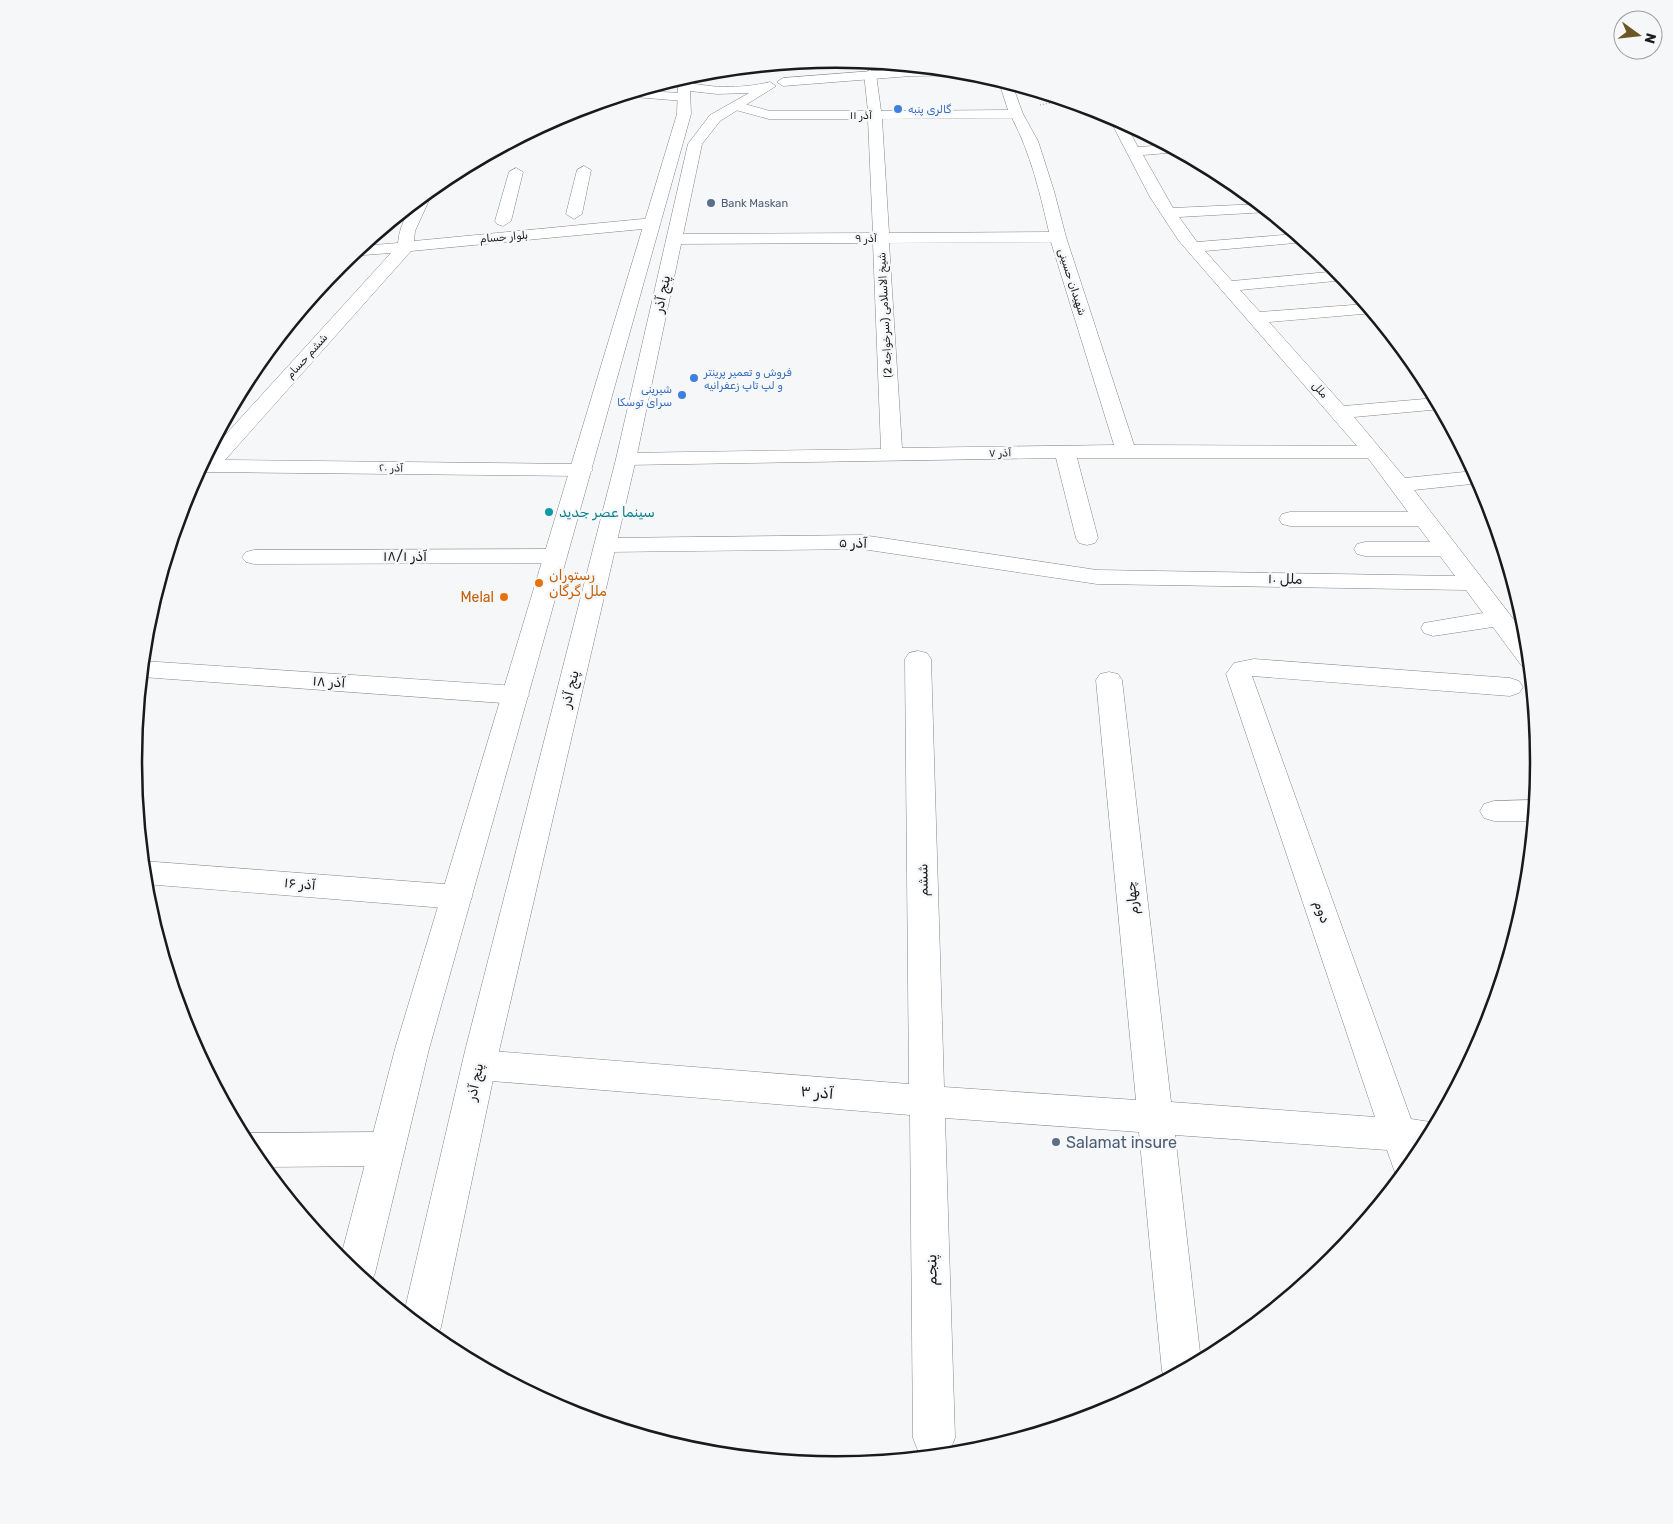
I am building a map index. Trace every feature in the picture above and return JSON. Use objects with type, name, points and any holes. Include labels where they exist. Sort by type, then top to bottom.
[{"type":"street","points":[[777,84],[793,76],[798,69]]},
{"type":"street","points":[[660,90],[680,88],[717,90],[777,84],[870,69]]},
{"type":"street","name":"شیخ الاسلامی (سرخواجه 2)","points":[[874,69],[892,455]]},
{"type":"street","name":"پنج آذر","points":[[423,1319],[479,1065],[626,459],[695,144],[715,118],[777,84]]},
{"type":"street","name":"پنج آذر","points":[[358,1265],[412,1049],[582,470],[649,212],[684,114],[680,88]]},
{"type":"street","name":"شهیدان حسینی","points":[[1007,89],[1016,114],[1031,141],[1047,191],[1058,237],[1126,451]]},
{"type":"street","name":"آذر ۱۱","points":[[737,106],[769,115],[1016,114]]},
{"type":"street","name":"ملل","points":[[1122,129],[1168,213],[1193,247],[1374,452],[1521,647]]},
{"type":"street","points":[[1134,151],[1163,150]]},
{"type":"street","points":[[574,214],[584,170]]},
{"type":"street","name":"بلوار حسام","points":[[516,172],[496,222],[521,219]]},
{"type":"street","points":[[1168,213],[1255,208]]},
{"type":"street","name":"ششم حسام","points":[[213,456],[402,237],[416,210]]},
{"type":"street","points":[[556,216],[592,212]]},
{"type":"street","name":"بلوار حسام","points":[[402,237],[649,212]]},
{"type":"street","name":"بلوار حسام","points":[[372,247],[425,229]]},
{"type":"street","name":"۹ آذر","points":[[675,239],[1058,237]]},
{"type":"street","points":[[1193,247],[1292,239]]},
{"type":"street","points":[[1228,286],[1333,277]]},
{"type":"street","points":[[1256,318],[1363,310]]},
{"type":"street","points":[[1339,412],[1432,405]]},
{"type":"street","name":"آذر ۷","points":[[626,459],[1126,451],[1374,452]]},
{"type":"street","points":[[1066,452],[1087,538]]},
{"type":"street","name":"۲۰ آذر","points":[[209,466],[582,470]]},
{"type":"street","points":[[1399,485],[1470,478]]},
{"type":"street","points":[[1290,518],[1424,519]]},
{"type":"street","name":"آذر ۵","points":[[606,545],[862,542],[1097,577]]},
{"type":"street","points":[[1365,549],[1447,549]]},
{"type":"street","name":"۱۸/۱ آذر","points":[[254,557],[556,556]]},
{"type":"street","name":"۱۰ ملل","points":[[1097,577],[1473,584]]},
{"type":"street","points":[[1433,628],[1499,618]]},
{"type":"street","name":"ششم","points":[[918,659],[927,1101]]},
{"type":"street","name":"دوم","points":[[1413,1146],[1239,674],[1243,669],[1254,667],[1510,686]]},
{"type":"street","name":"۱۸ آذر","points":[[148,669],[516,695]]},
{"type":"street","name":"چهارم","points":[[1109,680],[1181,1364]]},
{"type":"street","points":[[1494,811],[1530,810]]},
{"type":"street","name":"۱۶ آذر","points":[[151,873],[457,897]]},
{"type":"street","name":"۳ آذر","points":[[479,1065],[927,1101],[1155,1116],[1413,1146]]},
{"type":"street","name":"پنجم","points":[[927,1101],[934,1438]]},
{"type":"street","points":[[260,1150],[387,1149]]},
{"type":"place","name":"گالری پنبه","points":[[898,109]]},
{"type":"place","name":"Bank Maskan","points":[[711,203]]},
{"type":"place","name":"فروش و تعمیر پرینتر و لپ تاپ زعفرانیه","points":[[694,378]]},
{"type":"place","name":"شیرینی سرای توسکا","points":[[682,395]]},
{"type":"place","name":"سینما عصر جدید","points":[[549,512]]},
{"type":"place","name":"رستوران ملل گرگان","points":[[539,583]]},
{"type":"place","name":"Melal","points":[[504,597]]},
{"type":"place","name":"Salamat insure","points":[[1056,1142]]}]
